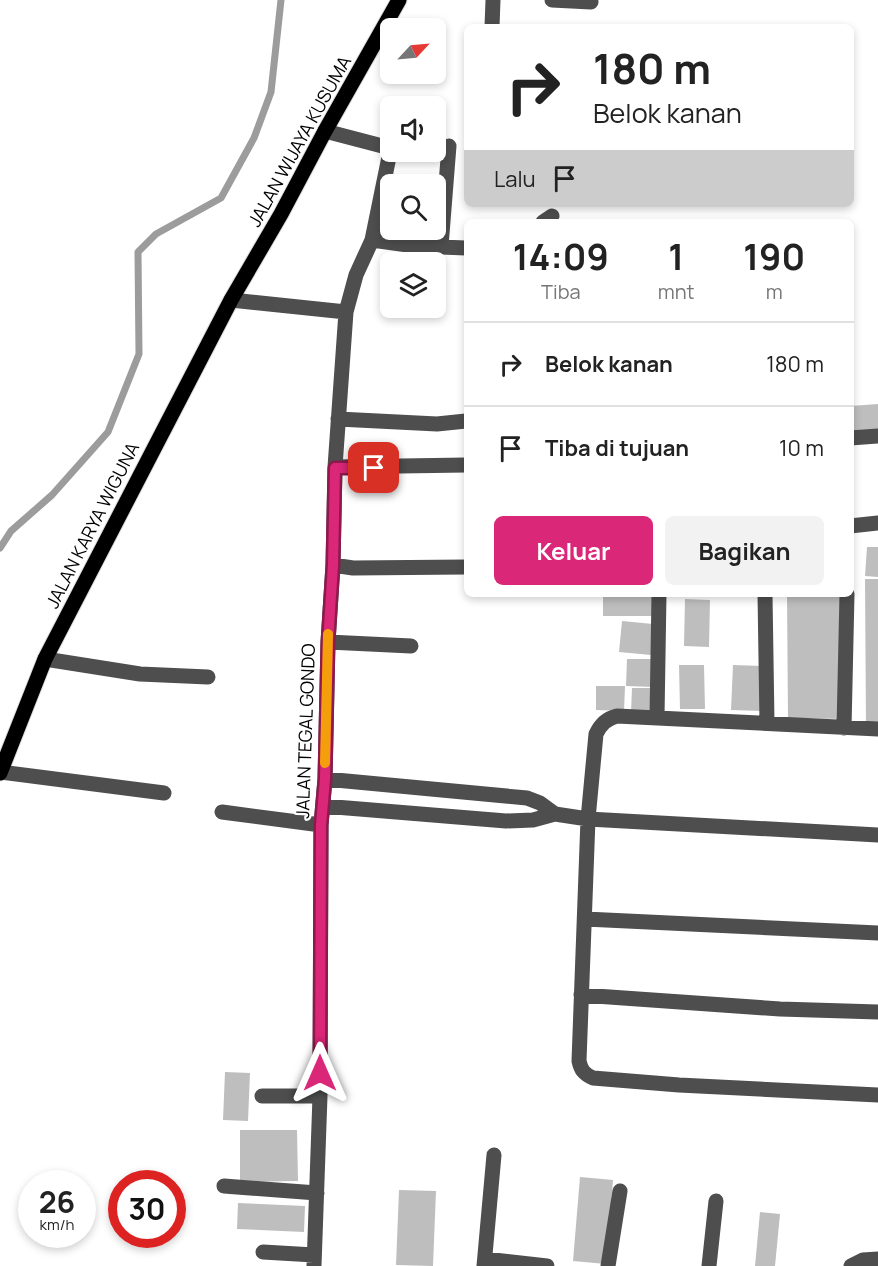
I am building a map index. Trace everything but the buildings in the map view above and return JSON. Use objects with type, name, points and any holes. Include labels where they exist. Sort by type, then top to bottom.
[{"type":"main road","name":"JALAN WIJAYA KUSUMA","points":[[231,300],[399,0]]},
{"type":"main road","name":"JALAN KARYA WIGUNA","points":[[0,772],[45,658],[231,300]]},
{"type":"street","points":[[492,24],[493,0]]},
{"type":"street","points":[[552,0],[591,2]]},
{"type":"street","points":[[325,131],[380,147]]},
{"type":"street","points":[[441,246],[449,147]]},
{"type":"street","name":"JALAN TEGAL GONDO","points":[[314,1261],[320,1096],[321,825],[325,779],[328,642],[338,419],[346,312],[356,275],[372,240],[388,162]]},
{"type":"street","points":[[372,240],[415,246],[464,248]]},
{"type":"street","points":[[231,300],[346,312]]},
{"type":"street","points":[[338,419],[437,424],[464,421]]},
{"type":"street","points":[[854,438],[878,436]]},
{"type":"street","points":[[335,468],[464,465]]},
{"type":"street","points":[[854,526],[878,523]]},
{"type":"street","points":[[333,565],[364,568],[464,567]]},
{"type":"street","points":[[657,717],[658,597]]},
{"type":"street","points":[[765,597],[767,723]]},
{"type":"street","points":[[844,728],[847,597]]},
{"type":"street","points":[[328,642],[411,646]]},
{"type":"street","points":[[45,658],[140,674],[208,677]]},
{"type":"street","points":[[878,729],[617,716],[607,719],[599,726],[596,734],[588,819],[579,1061],[580,1068],[592,1078],[679,1085],[878,1095]]},
{"type":"street","points":[[0,772],[164,793]]},
{"type":"street","points":[[325,779],[527,798],[540,803],[555,814]]},
{"type":"street","points":[[323,806],[506,821],[533,820],[555,814],[588,819],[878,835]]},
{"type":"street","points":[[222,812],[321,825]]},
{"type":"street","points":[[585,919],[878,933]]},
{"type":"street","points":[[581,995],[780,1009],[878,1012]]},
{"type":"street","points":[[262,1096],[320,1096]]},
{"type":"street","points":[[494,1155],[484,1263],[547,1266]]},
{"type":"street","points":[[224,1186],[317,1193]]},
{"type":"street","points":[[608,1266],[620,1191]]},
{"type":"street","points":[[709,1266],[716,1202]]},
{"type":"street","points":[[263,1252],[314,1261]]},
{"type":"street","points":[[851,1266],[863,1260],[878,1259]]},
{"type":"waterway","points":[[0,548],[11,531],[52,495],[108,432],[139,354],[138,252],[156,234],[221,198],[254,138],[271,92],[281,0]]},
{"type":"slow traffic","points":[[325,763],[328,634]]},
{"type":"route","points":[[320,1073],[321,825],[325,779],[335,468],[374,468]]}]
